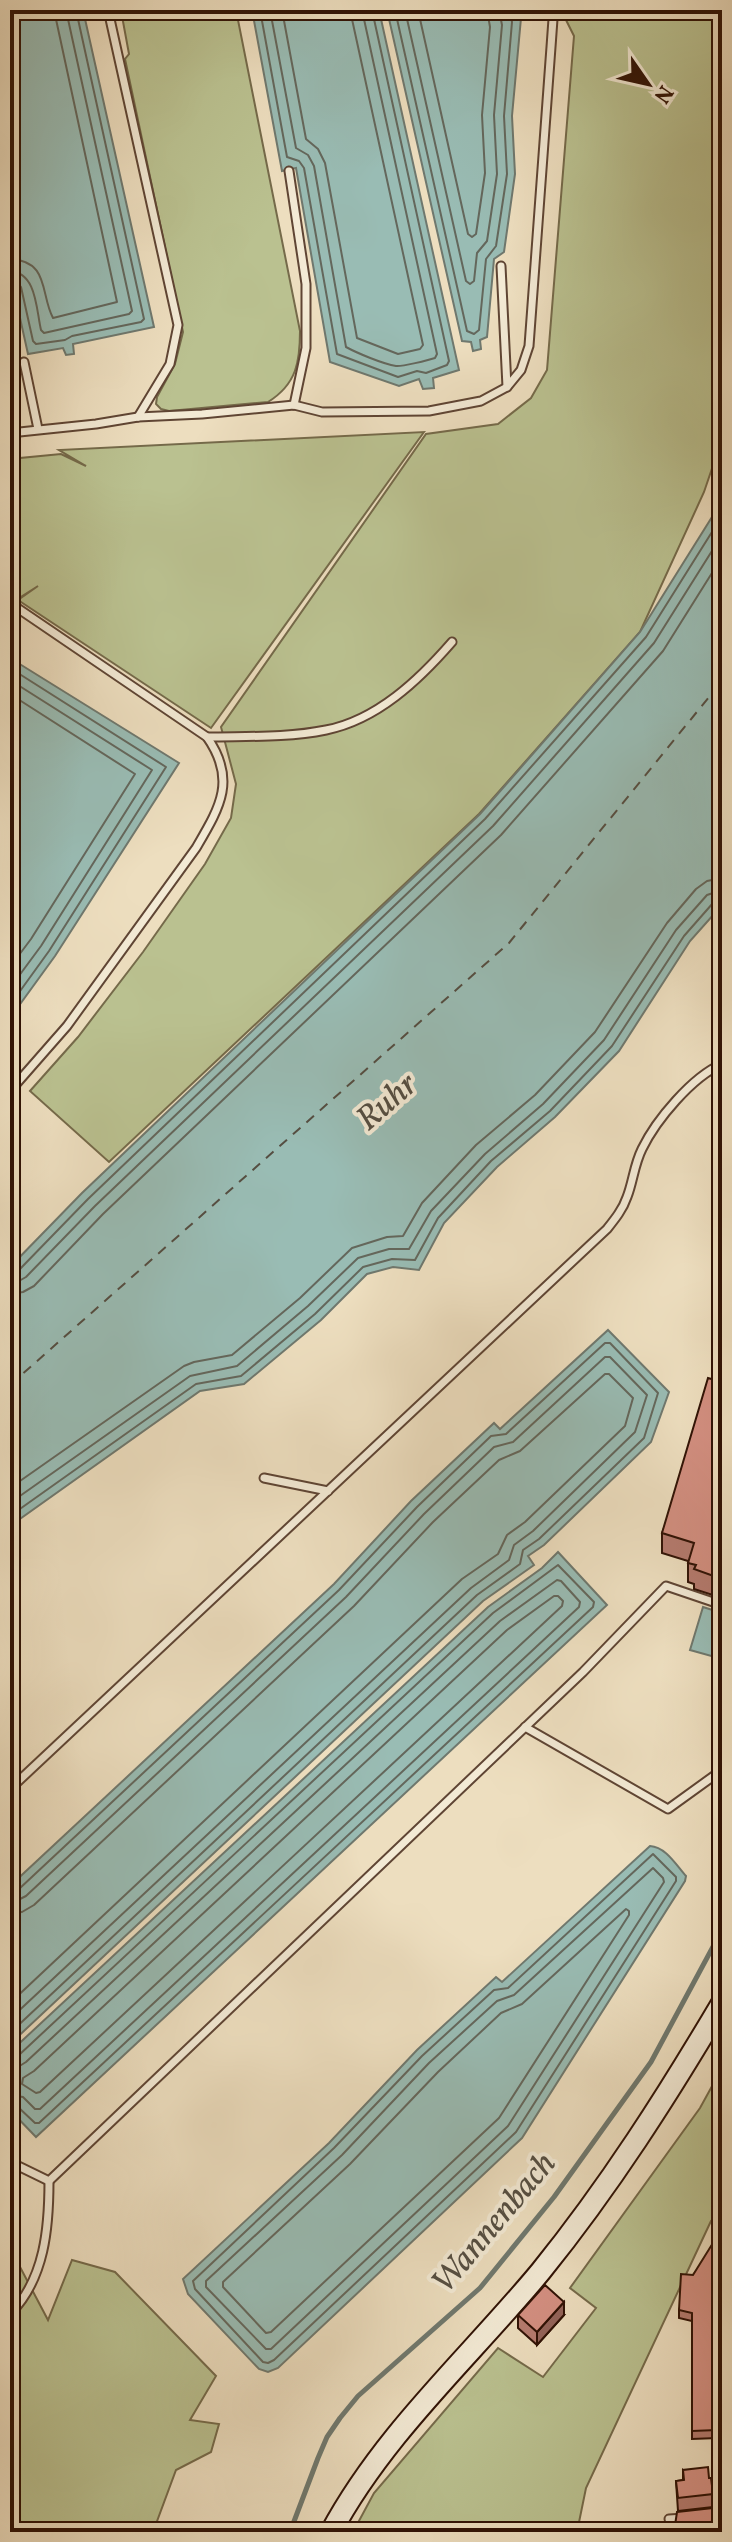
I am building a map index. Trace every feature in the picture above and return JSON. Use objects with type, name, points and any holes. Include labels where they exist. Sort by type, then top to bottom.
[{"type":"main road","points":[[331,2532],[387,2447],[567,2238],[625,2158],[722,2003]]},
{"type":"lane","points":[[108,10],[178,325],[170,364],[138,417]]},
{"type":"lane","points":[[10,433],[138,417],[294,405],[322,412],[429,411],[481,401],[507,387],[521,370],[529,346],[553,19],[549,10]]},
{"type":"lane","points":[[289,171],[306,284],[306,348],[294,405]]},
{"type":"lane","points":[[501,266],[507,387]]},
{"type":"lane","points":[[24,362],[38,429]]},
{"type":"lane","points":[[10,603],[207,737],[219,755],[225,782],[213,820],[196,848],[67,1026],[10,1091]]},
{"type":"lane","points":[[207,737],[293,735],[329,730],[373,712],[432,666],[452,642]]},
{"type":"lane","points":[[10,1789],[607,1229],[621,1211],[642,1150],[660,1121],[691,1086],[722,1058]]},
{"type":"lane","points":[[711,1069],[722,1064]]},
{"type":"lane","points":[[264,1478],[328,1491]]},
{"type":"lane","points":[[10,2314],[33,2285],[49,2225],[49,2181],[525,1727],[666,1586],[722,1605]]},
{"type":"lane","points":[[525,1727],[668,1809],[722,1770]]},
{"type":"lane","points":[[10,2162],[49,2181]]},
{"type":"lane","points":[[669,2519],[722,2513]]},
{"type":"green space","points":[[112,10],[236,10],[300,331],[299,352],[291,380],[268,402],[169,411],[156,404],[175,364],[183,332],[125,59],[129,54],[122,16]]},
{"type":"green space","points":[[561,10],[712,10],[714,14],[722,62],[722,439],[704,492],[640,632],[479,814],[109,1162],[30,1091],[78,1037],[143,952],[205,864],[231,818],[236,784],[221,727],[426,434],[498,424],[531,398],[547,370],[574,36]]},
{"type":"green space","points":[[424,432],[211,728],[18,600],[38,586],[16,600],[10,595],[10,459],[61,454],[86,466],[59,450]]},
{"type":"green space","points":[[722,2068],[722,2213],[711,2221],[586,2488],[577,2532],[353,2532],[374,2493],[498,2348],[543,2377],[596,2308],[570,2288],[700,2108]]},
{"type":"green space","points":[[10,2248],[48,2320],[72,2260],[115,2272],[216,2376],[190,2420],[219,2424],[211,2452],[176,2470],[153,2532],[10,2532]]},
{"type":"water","points":[[10,10],[83,10],[154,327],[73,344],[74,354],[66,355],[63,348],[28,354],[10,273]]},
{"type":"water","points":[[252,10],[379,10],[459,370],[433,378],[434,388],[423,389],[419,379],[399,386],[330,362],[296,168],[282,171]]},
{"type":"water","points":[[387,10],[515,10],[521,18],[512,116],[515,174],[504,252],[494,259],[487,337],[480,340],[481,349],[473,351],[471,342],[462,341]]},
{"type":"water","name":"Ruhr","points":[[722,501],[722,905],[690,941],[619,1051],[555,1117],[497,1167],[444,1223],[419,1270],[393,1267],[367,1274],[321,1320],[244,1384],[200,1391],[10,1526],[10,1267],[82,1193],[480,814],[640,632]]},
{"type":"water","points":[[10,658],[179,763],[55,956],[10,1018]]},
{"type":"water","points":[[608,1330],[669,1392],[651,1442],[544,1545],[528,1556],[534,1565],[483,1601],[10,2044],[10,1886],[334,1584],[411,1501],[494,1423],[500,1429]]},
{"type":"water","points":[[558,1552],[607,1605],[36,2137],[10,2110],[10,2052],[488,1607],[542,1568]]},
{"type":"water","points":[[703,1607],[722,1613],[722,1659],[690,1650]]},
{"type":"water","points":[[650,1846],[670,1857],[686,1876],[685,1881],[522,2138],[278,2368],[268,2372],[259,2369],[188,2294],[183,2279],[329,2143],[417,2050],[496,1977],[502,1982]]},
{"type":"building","points":[[708,1378],[722,1382],[722,1579],[694,1569],[696,1565],[688,1563],[694,1543],[662,1533]]},
{"type":"building","points":[[716,2238],[722,2240],[722,2278],[716,2314],[717,2430],[692,2431],[692,2313],[679,2310],[681,2274],[693,2275]]},
{"type":"building","points":[[545,2285],[564,2302],[537,2332],[518,2315]]},
{"type":"building","points":[[708,2467],[713,2494],[678,2498],[676,2481],[684,2480],[683,2470]]},
{"type":"building","points":[[713,2508],[711,2532],[674,2532],[677,2512]]},
{"type":"building","points":[[603,2525],[634,2528],[634,2532],[602,2532]]},
{"type":"waterway","name":"Wannenbach","points":[[290,2532],[327,2437],[340,2418],[358,2396],[480,2288],[554,2197],[651,2062],[722,1930]]},
{"type":"ferry route","points":[[10,1385],[509,943],[709,697],[722,674]]}]
